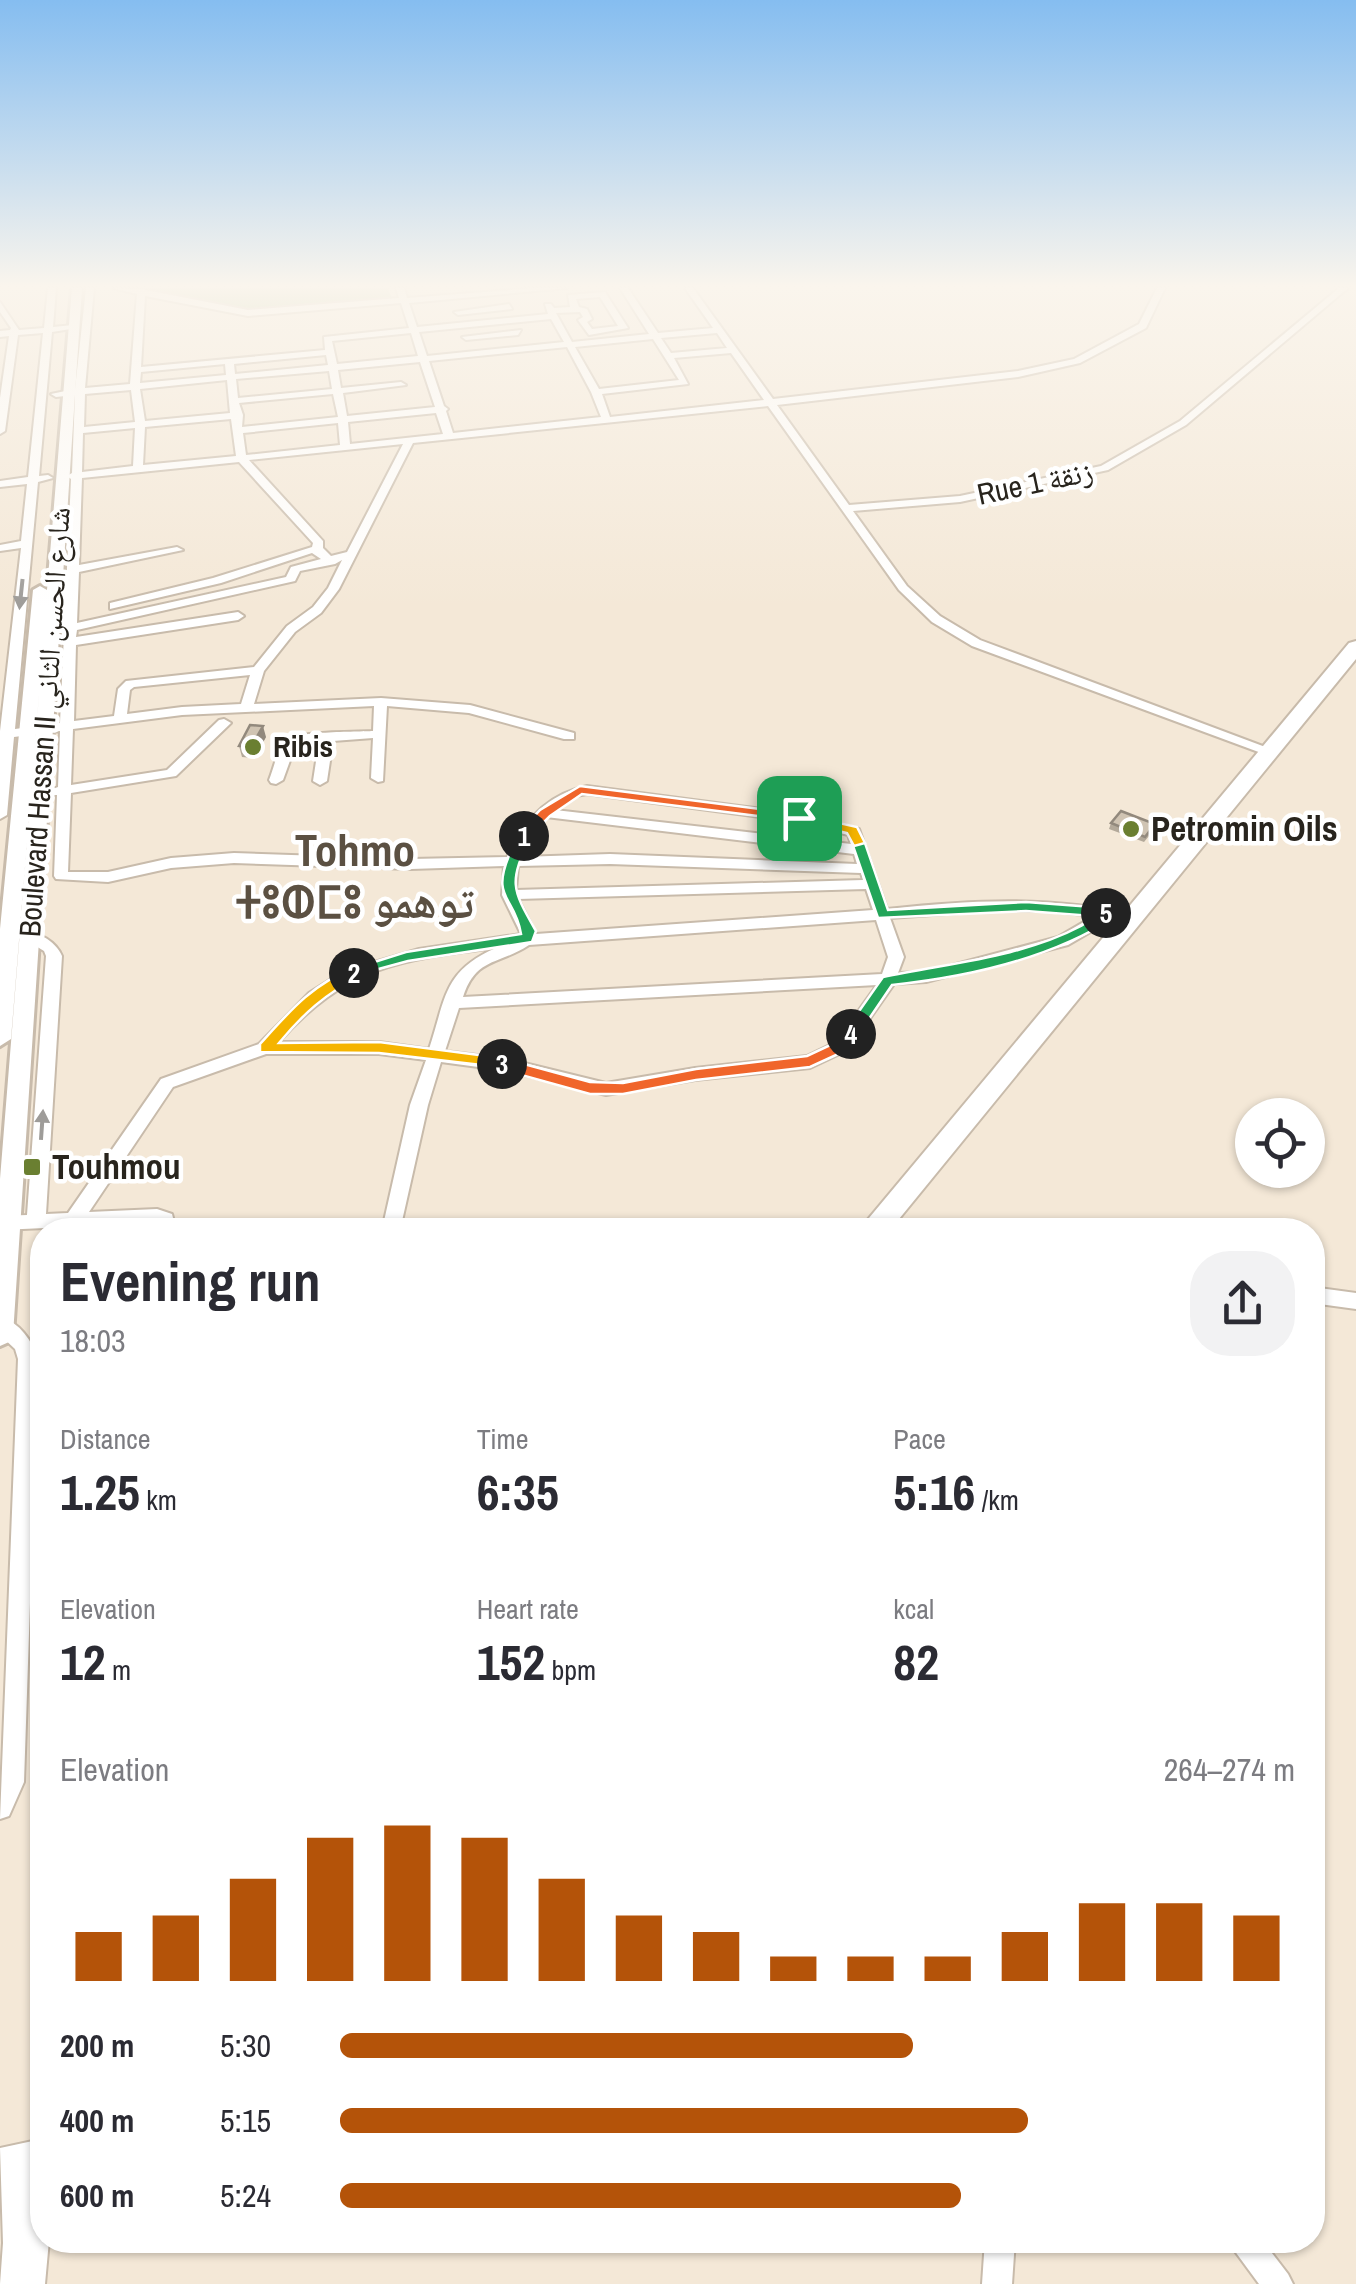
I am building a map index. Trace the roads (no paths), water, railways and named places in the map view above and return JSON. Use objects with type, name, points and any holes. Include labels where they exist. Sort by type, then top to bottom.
[{"type":"highway","points":[[882,1218],[1120,916],[1355,654]]},
{"type":"highway","points":[[906,1218],[1355,654]]},
{"type":"highway","points":[[0,2170],[30,2163]]},
{"type":"highway","points":[[0,2182],[14,2198],[24,2225],[24,2284]]},
{"type":"highway","points":[[24,2284],[40,2253]]},
{"type":"main road","name":"Boulevard Hassan II شارع الحسن الثاني","points":[[0,1039],[19,733],[68,395]]},
{"type":"main road","name":"Boulevard Hassan II شارع الحسن الثاني","points":[[0,1335],[3,1223],[42,794],[19,733]]},
{"type":"street","points":[[58,395],[55,477],[73,570],[58,872],[66,878],[108,877],[171,864],[234,858],[410,864],[625,860],[870,876]]},
{"type":"street","points":[[0,814],[19,733],[18,629],[26,544],[80,430],[69,395]]},
{"type":"street","points":[[136,395],[140,424],[138,469]]},
{"type":"street","points":[[234,395],[241,458],[308,530],[318,543],[316,550]]},
{"type":"street","points":[[235,401],[266,395]]},
{"type":"street","points":[[285,395],[289,425]]},
{"type":"street","points":[[337,395],[345,447]]},
{"type":"street","points":[[374,395],[380,416]]},
{"type":"street","points":[[437,395],[448,436]]},
{"type":"street","points":[[597,395],[606,419]]},
{"type":"street","points":[[762,395],[903,588],[951,629],[1000,654],[1269,751]]},
{"type":"street","points":[[0,484],[836,395]]},
{"type":"street","name":"Rue 1 زنقة","points":[[846,508],[972,497],[1104,468],[1183,423],[1217,395]]},
{"type":"street","points":[[0,431],[2,405]]},
{"type":"street","points":[[240,430],[443,409]]},
{"type":"street","points":[[80,430],[238,415]]},
{"type":"street","points":[[247,706],[258,670],[291,629],[317,610],[352,554],[410,440]]},
{"type":"street","points":[[0,548],[26,544]]},
{"type":"street","points":[[73,570],[177,550]]},
{"type":"street","points":[[316,550],[331,562]]},
{"type":"street","points":[[71,628],[316,550]]},
{"type":"street","points":[[71,628],[291,580],[295,569],[352,554]]},
{"type":"street","points":[[71,628],[238,616]]},
{"type":"street","points":[[0,631],[18,629]]},
{"type":"street","points":[[120,718],[124,690],[130,684],[258,670]]},
{"type":"street","points":[[19,733],[67,724],[247,706],[381,702],[470,708],[569,736]]},
{"type":"street","points":[[378,778],[381,702]]},
{"type":"street","points":[[42,794],[176,770],[224,724]]},
{"type":"street","points":[[276,780],[290,740],[380,734]]},
{"type":"street","points":[[320,781],[327,736]]},
{"type":"street","points":[[74,1218],[166,1083],[266,1048],[379,1048],[436,1056],[508,1065],[606,1090],[696,1074],[799,1064],[827,1055],[842,1046],[888,981],[896,957],[852,830],[822,822],[587,790],[571,794],[545,813],[522,838],[510,861],[509,895],[529,931],[526,938],[467,969],[454,1002],[436,1056],[419,1105],[395,1218]]},
{"type":"street","points":[[545,813],[860,850]]},
{"type":"street","points":[[509,895],[870,876]]},
{"type":"street","points":[[266,1048],[297,1012],[327,986],[406,956],[526,938],[1026,906],[1120,916]]},
{"type":"street","points":[[454,1002],[926,977],[1062,941],[1120,916]]},
{"type":"street","points":[[29,936],[51,948],[54,956],[36,1218]]},
{"type":"street","points":[[115,1218],[163,1218]]},
{"type":"street","points":[[3,1223],[30,1222]]},
{"type":"street","points":[[1325,1297],[1356,1301]]},
{"type":"street","points":[[0,1806],[12,1782],[28,1359],[24,1344],[1,1324]]},
{"type":"street","points":[[19,1595],[30,1593]]},
{"type":"street","points":[[998,2284],[999,2253]]},
{"type":"street","points":[[1254,2253],[1278,2284]]},
{"type":"place","name":"Ribis","points":[[253,747]]},
{"type":"place","name":"Petromin Oils","points":[[1131,829]]},
{"type":"place","name":"Touhmou","points":[[32,1167]]},
{"type":"district","name":"Tohmo ⵜⵓⵀⵎⵓ توهمو","points":[[355,876]]}]
